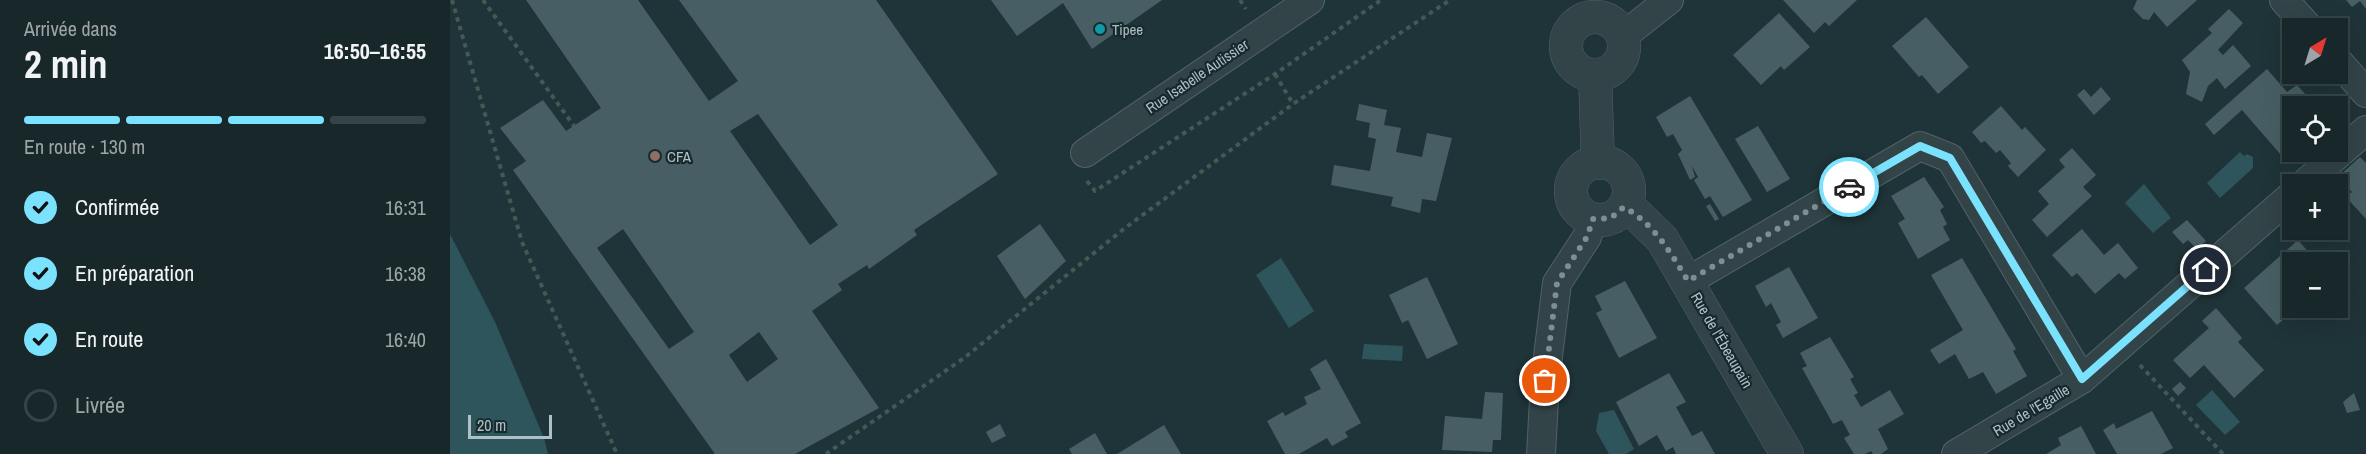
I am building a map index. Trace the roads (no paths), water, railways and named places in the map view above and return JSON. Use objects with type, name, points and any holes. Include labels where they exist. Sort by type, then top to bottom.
[{"type":"street","name":"Rue Isabelle Autissier","points":[[1085,153],[1310,0]]},
{"type":"street","points":[[1622,37],[1670,0]]},
{"type":"street","points":[[2284,0],[2300,18]]},
{"type":"street","points":[[1573,11],[1613,23],[1622,37],[1624,46],[1619,63],[1612,70],[1595,75],[1578,70],[1567,54],[1573,11]]},
{"type":"street","points":[[2348,73],[2366,93]]},
{"type":"street","points":[[1595,75],[1598,163]]},
{"type":"street","points":[[2315,174],[2366,130]]},
{"type":"street","points":[[1688,281],[1920,146],[1950,158],[2082,379]]},
{"type":"street","points":[[1598,163],[1616,167],[1623,173],[1629,190],[1624,207],[1611,218],[1593,219],[1578,210],[1574,202],[1572,184],[1582,169],[1598,163]]},
{"type":"street","name":"Rue de l'Egaille","points":[[1956,454],[2082,379],[2282,204]]},
{"type":"street","name":"Rue de l'Ébeaupain","points":[[1624,207],[1636,214],[1662,239],[1787,454]]},
{"type":"street","points":[[1541,454],[1545,381],[1557,283],[1587,237],[1593,219]]},
{"type":"water","points":[[2240,152],[2244,156],[2247,154],[2253,157],[2253,168],[2220,198],[2207,183]]},
{"type":"water","points":[[2144,184],[2171,218],[2153,233],[2125,203]]},
{"type":"water","points":[[450,234],[495,322],[544,438],[548,454],[450,454]]},
{"type":"water","points":[[1281,258],[1314,311],[1289,328],[1256,275]]},
{"type":"water","points":[[1364,344],[1403,346],[1402,361],[1362,359]]},
{"type":"water","points":[[2212,390],[2240,422],[2225,435],[2196,405]]},
{"type":"water","points":[[1614,410],[1634,449],[1626,454],[1609,454],[1596,431],[1599,413]]},
{"type":"place","name":"Tipee","points":[[1100,29]]},
{"type":"place","name":"CFA","points":[[655,156]]}]
